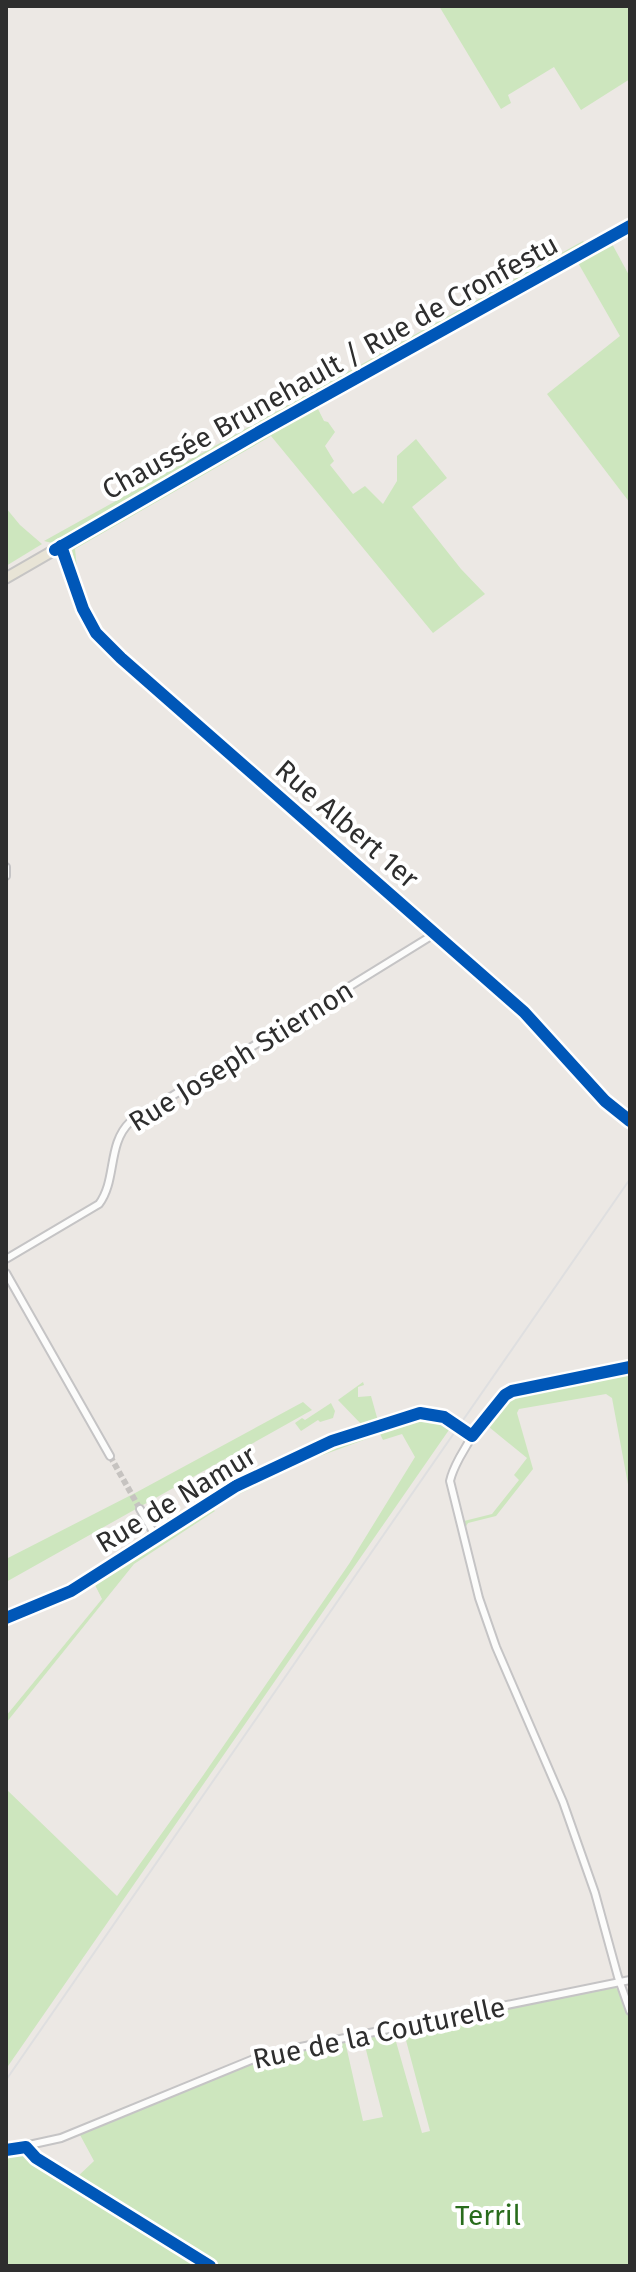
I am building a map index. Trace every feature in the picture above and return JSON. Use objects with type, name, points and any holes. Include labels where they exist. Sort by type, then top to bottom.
[{"type":"main road","name":"Chaussée Brunehault / Rue de Cronfestu","points":[[6,578],[261,431],[630,226]]},
{"type":"street","name":"Rue Albert 1er","points":[[58,548],[96,633],[524,1012],[605,1101],[630,1121]]},
{"type":"street","points":[[6,867],[6,876]]},
{"type":"street","name":"Rue Joseph Stiernon","points":[[6,1259],[99,1204],[106,1189],[118,1137],[130,1122],[436,933]]},
{"type":"street","points":[[6,1273],[110,1456]]},
{"type":"street","points":[[630,1367],[505,1395],[472,1436],[452,1471],[450,1481],[475,1586],[500,1657],[563,1802],[630,2011]]},
{"type":"street","name":"Rue de Namur","points":[[6,1618],[71,1591],[236,1486],[332,1441],[420,1413],[444,1417],[472,1436]]},
{"type":"street","points":[[140,1509],[156,1537]]},
{"type":"street","name":"Rue de la Couturelle","points":[[6,2150],[61,2138],[266,2054],[630,1980]]},
{"type":"street","points":[[26,2147],[36,2158],[210,2266]]},
{"type":"green space","points":[[439,6],[630,6],[630,79],[581,110],[554,67],[508,95],[511,103],[501,109]]},
{"type":"green space","points":[[583,241],[585,243],[52,543],[44,541]]},
{"type":"green space","points":[[611,242],[630,277],[630,503],[547,394],[620,336],[577,261]]},
{"type":"green space","points":[[319,402],[322,406],[318,409],[324,421],[335,432],[325,446],[334,461],[330,465],[353,494],[365,486],[383,504],[397,481],[397,456],[416,439],[447,478],[412,507],[485,594],[433,633],[271,436],[75,549],[78,578],[72,550],[79,541]]},
{"type":"green space","points":[[6,508],[42,544],[6,566]]},
{"type":"green space","points":[[630,1369],[630,1495],[612,1398],[606,1394],[519,1409],[517,1413],[533,1469],[496,1516],[468,1523],[465,1528],[464,1521],[492,1514],[519,1480],[514,1475],[527,1458],[489,1427],[499,1407],[513,1394]]},
{"type":"green space","points":[[363,1382],[364,1385],[358,1387],[358,1397],[371,1396],[378,1421],[363,1426],[338,1400]]},
{"type":"green space","points":[[303,1402],[312,1410],[6,1582],[6,1559]]},
{"type":"green space","points":[[331,1403],[335,1411],[333,1418],[318,1420],[301,1431],[295,1423],[302,1418],[305,1420]]},
{"type":"green space","points":[[409,1418],[445,1420],[451,1427],[6,2069],[6,1789],[117,1896],[349,1564],[415,1457],[402,1434],[383,1440],[380,1434],[312,1459],[225,1501],[223,1497],[335,1442]]},
{"type":"green space","points":[[209,1506],[215,1511],[134,1564],[6,1723],[6,1716],[102,1599],[95,1585],[50,1608],[6,1624],[6,1620],[67,1596],[108,1575]]},
{"type":"green space","name":"Terril","points":[[613,1986],[622,1992],[630,2020],[630,2266],[215,2266],[75,2179],[94,2161],[79,2133],[266,2056],[345,2041],[363,2121],[383,2117],[363,2038],[393,2031],[422,2133],[430,2131],[403,2029]]},
{"type":"green space","points":[[20,2152],[203,2266],[6,2266],[6,2154]]},
{"type":"tunnel","points":[[110,1456],[140,1509]]},
{"type":"railway","points":[[6,2080],[630,1179]]},
{"type":"cycle path","points":[[55,550],[261,431],[630,226]]},
{"type":"cycle path","points":[[61,546],[83,609],[96,633],[524,1012],[605,1101],[630,1121]]},
{"type":"cycle path","points":[[6,1618],[71,1591],[236,1486],[332,1441],[420,1413],[444,1417],[472,1436],[505,1395],[512,1391],[630,1367]]},
{"type":"cycle path","points":[[6,2150],[26,2147],[36,2158],[210,2266]]}]
